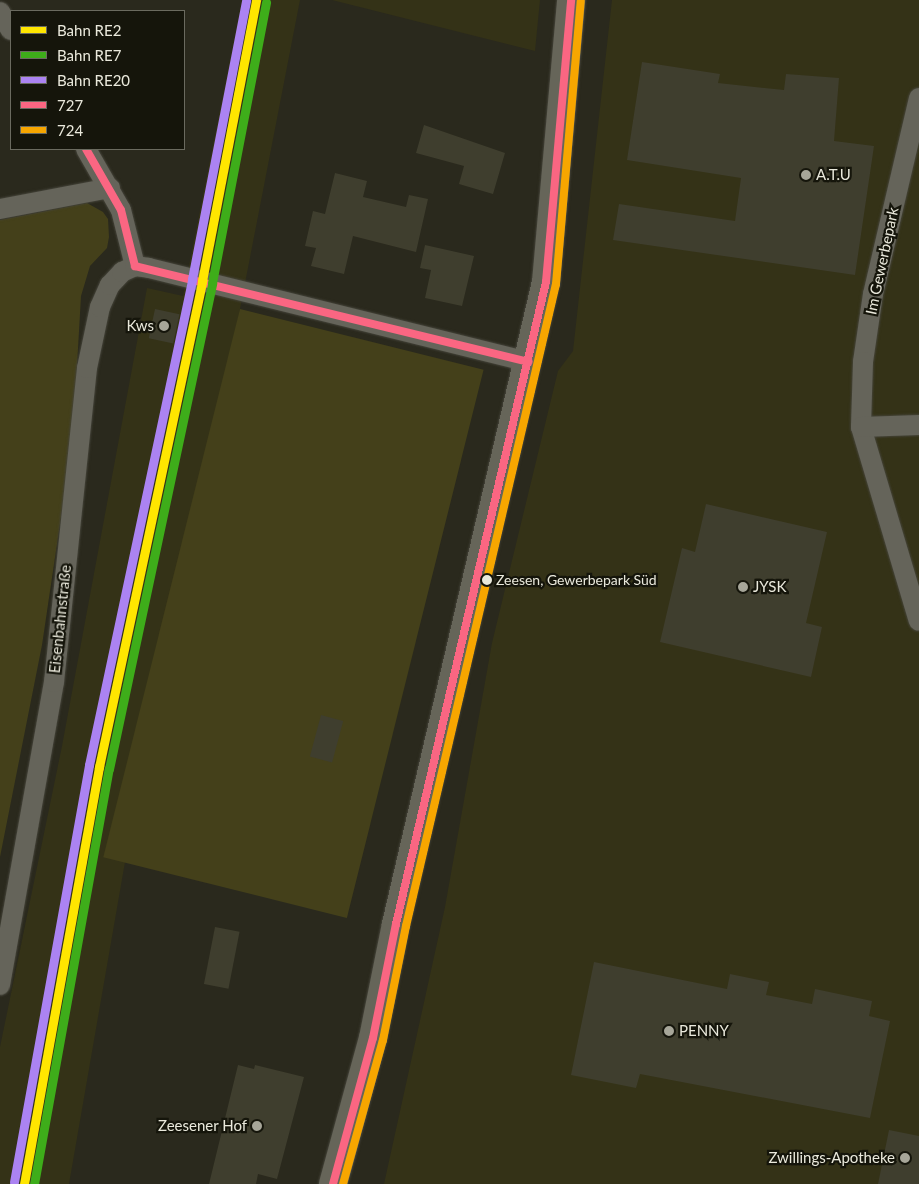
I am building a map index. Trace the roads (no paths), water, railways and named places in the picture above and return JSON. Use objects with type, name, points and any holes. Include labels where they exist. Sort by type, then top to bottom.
[{"type":"street","points":[[332,1184],[373,1038],[398,915],[546,282],[552,191],[572,0]]},
{"type":"street","points":[[0,12],[10,28]]},
{"type":"street","name":"Im Gewerbepark","points":[[919,98],[873,294],[863,362],[861,427],[919,621]]},
{"type":"street","points":[[87,150],[110,188],[131,240],[135,266],[528,362]]},
{"type":"street","points":[[0,209],[110,188]]},
{"type":"street","name":"Eisenbahnstraße","points":[[0,985],[54,682],[77,444],[94,331],[110,285],[122,272],[135,266]]},
{"type":"street","points":[[861,427],[919,425]]},
{"type":"rail line","name":"RE20","points":[[14,1182],[89,765],[192,279],[246,0]]},
{"type":"rail line","name":"RE2","points":[[24,1184],[99,767],[202,281],[256,0]]},
{"type":"rail line","name":"RE7","points":[[34,1184],[109,769],[212,283],[266,2]]},
{"type":"place","name":"A.T.U","points":[[806,175]]},
{"type":"place","name":"Kws","points":[[164,326]]},
{"type":"place","name":"Zeesen, Gewerbepark Süd","points":[[487,580]]},
{"type":"place","name":"JYSK","points":[[743,587]]},
{"type":"place","name":"PENNY","points":[[669,1031]]},
{"type":"place","name":"Zeesener Hof","points":[[257,1126]]},
{"type":"place","name":"Zwillings-Apotheke","points":[[905,1158]]}]
